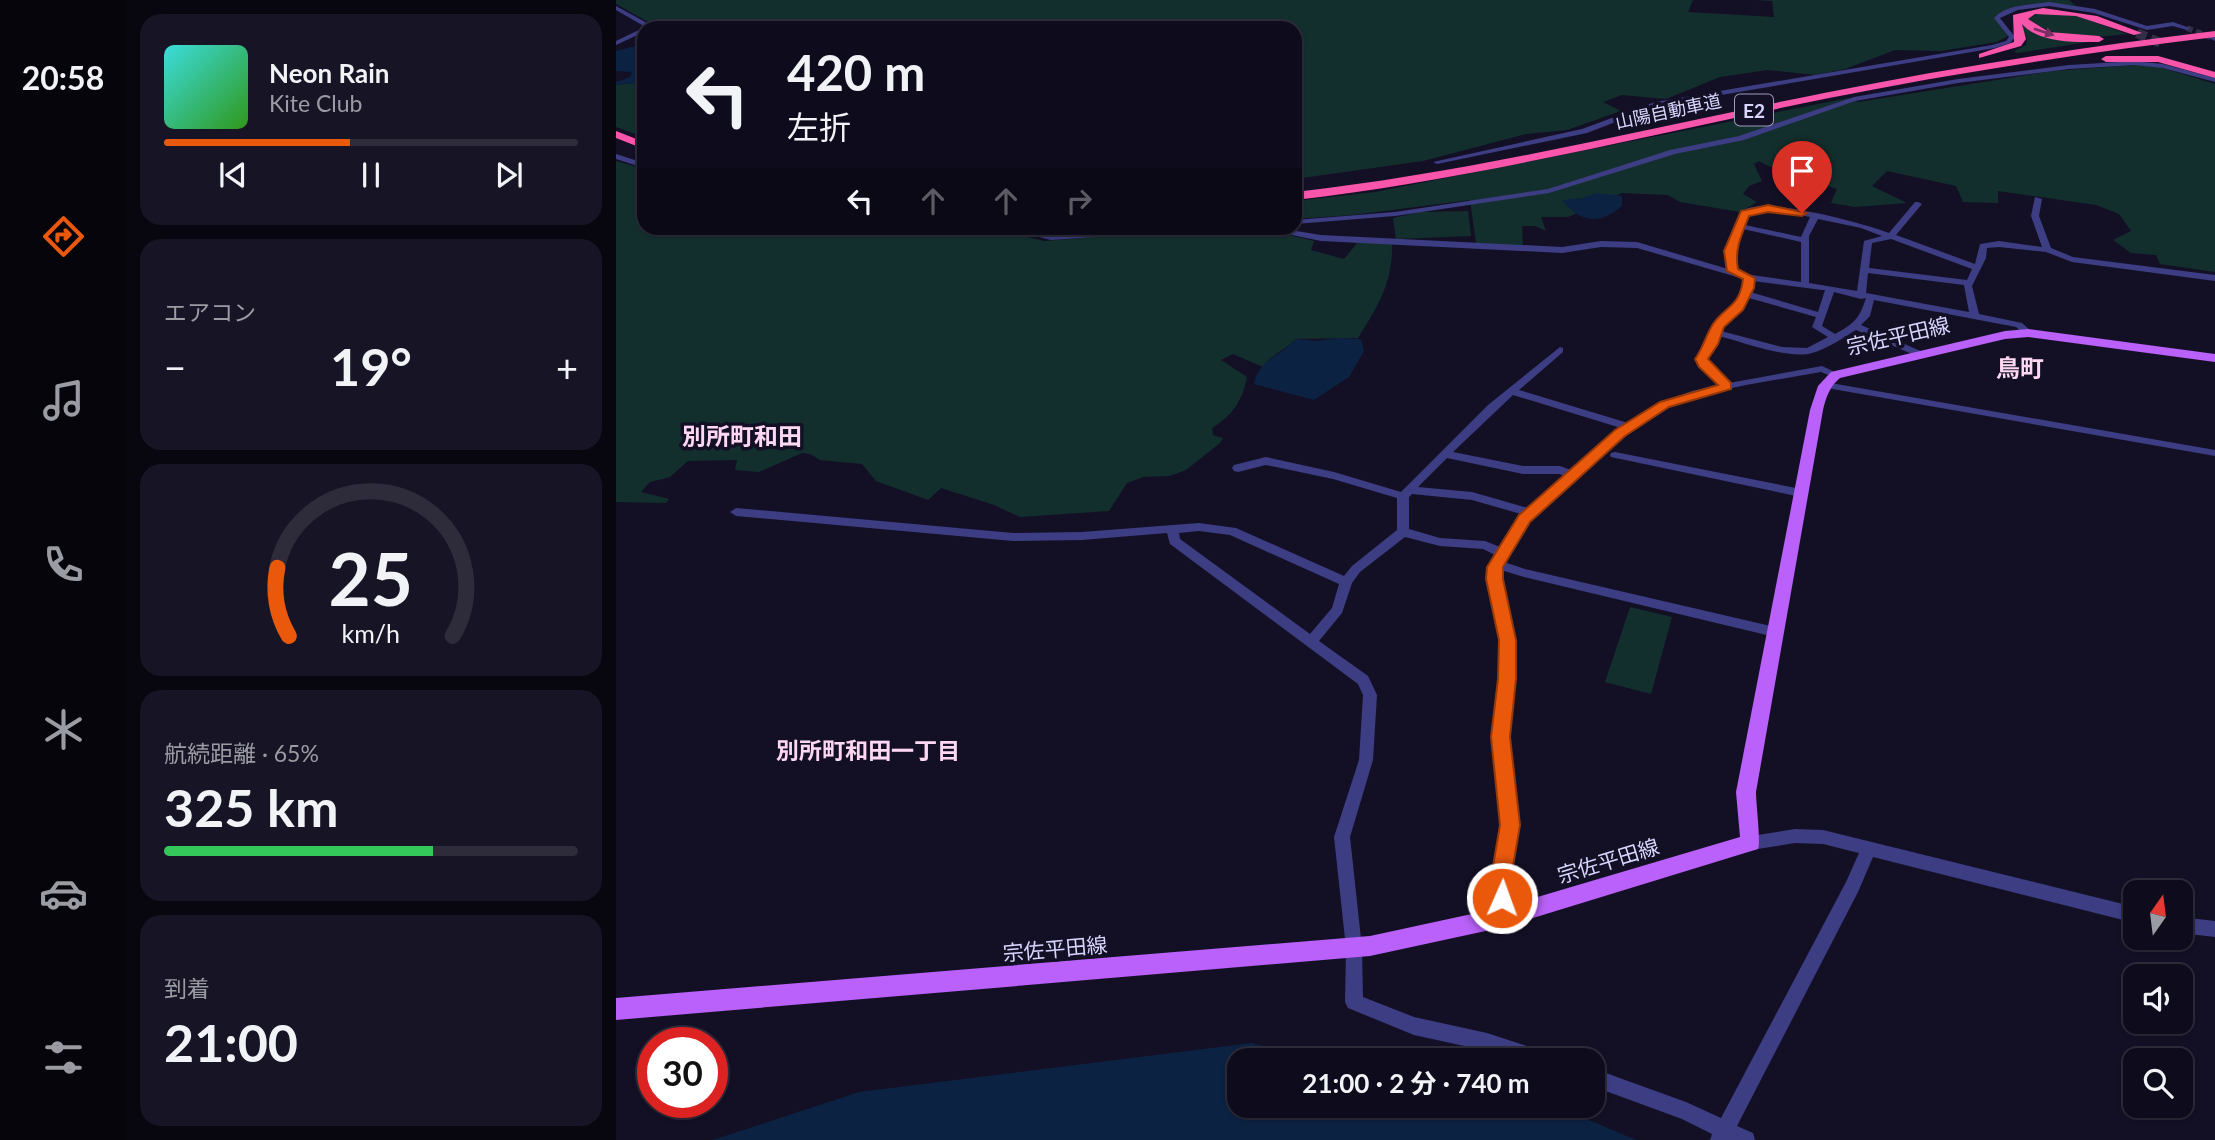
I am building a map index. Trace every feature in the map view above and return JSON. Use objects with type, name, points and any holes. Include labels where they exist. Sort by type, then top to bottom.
[{"type":"highway","points":[[1834,88],[2012,48],[2021,39],[2016,17],[2026,11],[2070,11],[2094,16],[2135,33],[2068,13],[2035,12],[2023,19],[2030,27],[2066,38],[2102,39],[2184,30]]},
{"type":"highway","name":"山陽自動車道","points":[[1302,189],[1468,163],[1834,88],[2003,58],[2184,30],[2214,35]]},
{"type":"highway","name":"山陽自動車道","points":[[1302,195],[1370,187],[1508,162],[1894,82],[2088,50],[2214,35]]},
{"type":"highway","points":[[2165,46],[2215,71]]},
{"type":"highway","points":[[1894,82],[2125,58],[2173,62],[2215,71]]},
{"type":"highway","points":[[2194,58],[2215,71]]},
{"type":"highway","points":[[616,134],[637,142]]},
{"type":"highway","points":[[616,145],[637,153]]},
{"type":"main road","name":"宗佐平田線","points":[[1831,377],[2028,333],[2215,358]]},
{"type":"main road","points":[[1751,843],[1746,819],[1746,792],[1812,435],[1831,377]]},
{"type":"main road","name":"宗佐平田線","points":[[616,1009],[1354,948],[1504,917],[1751,843]]},
{"type":"street","points":[[1437,162],[1584,131],[1655,104],[1993,47],[2008,42],[2012,37],[1997,18],[2017,8],[2049,4],[2069,6],[2095,11],[2147,28],[2174,24],[2184,30]]},
{"type":"street","points":[[616,8],[640,21]]},
{"type":"street","points":[[616,43],[637,33]]},
{"type":"street","points":[[1302,221],[1395,214],[1549,191],[1673,152],[1741,138],[1854,99],[1958,81],[2068,67],[2135,63],[2163,66],[2215,80]]},
{"type":"street","points":[[616,156],[637,164]]},
{"type":"street","points":[[2038,199],[2035,216],[2047,250]]},
{"type":"street","points":[[1715,332],[1800,353],[1836,338],[1865,316],[1864,270],[1868,241],[1892,235],[1918,204]]},
{"type":"street","points":[[1733,271],[1730,251],[1745,213],[1755,209],[1781,209],[1892,235],[1928,252],[1977,268]]},
{"type":"street","points":[[1805,284],[1805,240],[1815,216]]},
{"type":"street","points":[[1740,226],[1805,240]]},
{"type":"street","points":[[1302,234],[1321,238],[1562,250],[1601,244],[1637,245],[1733,271],[1749,278],[1805,284],[2019,325],[2028,333]]},
{"type":"street","points":[[1041,235],[1083,235]]},
{"type":"street","points":[[1975,317],[1969,283],[1982,258],[1983,246],[1989,243],[2047,250],[2072,259],[2215,278]]},
{"type":"street","points":[[1864,270],[1891,276],[1917,275],[1969,283]]},
{"type":"street","points":[[1727,386],[1703,365],[1701,359],[1712,344],[1718,325],[1737,310],[1746,294],[1749,278]]},
{"type":"street","points":[[1781,305],[1784,282]]},
{"type":"street","points":[[1830,289],[1817,327],[1836,338]]},
{"type":"street","points":[[1746,294],[1821,316]]},
{"type":"street","points":[[1855,326],[1922,355]]},
{"type":"street","points":[[1814,349],[1830,366],[1831,377]]},
{"type":"street","points":[[1311,642],[1338,610],[1346,582],[1356,569],[1404,532],[1406,493],[1444,454],[1560,350]]},
{"type":"street","points":[[1504,917],[1501,878],[1510,825],[1500,737],[1507,679],[1508,640],[1494,579],[1499,559],[1531,513],[1629,427],[1664,405],[1727,386],[1822,369],[1831,377],[2215,453]]},
{"type":"street","points":[[1512,391],[1629,427]]},
{"type":"street","points":[[1444,454],[1523,470],[1560,470],[1573,475]]},
{"type":"street","points":[[1615,455],[1801,493]]},
{"type":"street","points":[[1238,468],[1266,461],[1406,493],[1472,496],[1531,513]]},
{"type":"street","points":[[736,512],[1013,537],[1082,536],[1199,527],[1232,531],[1346,582]]},
{"type":"street","points":[[1173,529],[1174,541],[1363,680],[1370,695],[1366,760],[1342,837],[1354,948],[1354,1002],[1414,1026],[1505,1048]]},
{"type":"street","points":[[1404,532],[1440,542],[1485,545],[1499,559],[1524,573],[1775,632]]},
{"type":"street","points":[[1751,843],[1795,836],[1823,838],[2123,912]]},
{"type":"street","points":[[1724,1131],[1852,887],[1868,850]]},
{"type":"street","points":[[2193,926],[2215,929]]},
{"type":"street","points":[[1605,1082],[1746,1140]]},
{"type":"green space","points":[[616,0],[1693,0],[1688,12],[1774,17],[1772,1],[1754,0],[2069,0],[2076,6],[2033,4],[2003,12],[1995,17],[2008,36],[1997,42],[1941,51],[1895,50],[1845,69],[1816,75],[1767,70],[1720,77],[1666,99],[1622,95],[1603,102],[1621,111],[1567,130],[1526,134],[1423,161],[1302,178],[1302,21],[646,21],[616,4]]},
{"type":"green space","points":[[2039,13],[2077,16],[2127,34],[2088,37],[2064,34],[2028,19]]},
{"type":"green space","points":[[2018,22],[2038,32],[2102,40],[2017,53],[2014,51],[2026,45],[2027,38]]},
{"type":"green space","points":[[2136,65],[2160,67],[2215,84],[2215,272],[2160,264],[2156,255],[2131,253],[2113,240],[2131,231],[2119,214],[2096,205],[1998,191],[1998,203],[1963,202],[1956,186],[1887,171],[1872,186],[1907,203],[1855,207],[1831,203],[1837,189],[1787,174],[1759,161],[1754,164],[1762,181],[1749,186],[1743,194],[1757,202],[1740,212],[1680,202],[1668,195],[1622,193],[1568,217],[1541,217],[1546,231],[1535,226],[1522,226],[1523,246],[1476,243],[1470,200],[1302,219],[1302,200],[1375,192],[1849,98],[1858,102],[2053,71]]},
{"type":"green space","points":[[637,83],[637,134],[616,127],[616,85]]},
{"type":"green space","points":[[616,161],[637,167],[637,235],[1019,235],[1045,241],[1117,235],[1289,235],[1314,241],[1311,250],[1344,259],[1358,242],[1392,244],[1387,282],[1358,338],[1296,339],[1263,367],[1233,354],[1221,360],[1247,377],[1236,407],[1212,428],[1213,435],[1223,438],[1220,443],[1186,470],[1169,476],[1143,477],[1127,483],[1109,511],[1020,517],[994,505],[941,488],[928,500],[876,481],[862,464],[820,460],[802,453],[759,472],[735,470],[737,460],[688,461],[670,477],[650,482],[641,492],[669,499],[666,503],[616,502]]},
{"type":"green space","points":[[1468,211],[1471,236],[1396,239],[1393,218],[1420,212]]},
{"type":"green space","points":[[1630,607],[1672,617],[1651,694],[1605,682]]},
{"type":"water","points":[[637,46],[637,83],[616,85],[616,82],[630,77],[632,72],[616,71],[616,51]]},
{"type":"water","points":[[1596,193],[1622,196],[1622,206],[1605,217],[1590,219],[1576,213],[1562,200],[1583,198]]},
{"type":"water","points":[[1296,339],[1317,341],[1361,339],[1364,351],[1349,377],[1314,400],[1254,384],[1265,363]]},
{"type":"water","points":[[1252,1043],[1269,1048],[1227,1048],[1227,1118],[1584,1118],[1636,1140],[713,1140],[859,1092]]},
{"type":"tunnel","points":[[2187,28],[2212,38]]},
{"type":"tunnel","points":[[2137,33],[2163,44]]},
{"type":"district","name":"鳥町","points":[[2020,367]]},
{"type":"district","name":"別所町和田","points":[[742,435]]},
{"type":"district","name":"別所町和田一丁目","points":[[868,750]]},
{"type":"route","points":[[1502,898],[1501,878],[1510,825],[1500,737],[1507,679],[1508,640],[1494,579],[1495,567],[1524,518],[1620,433],[1664,405],[1696,393],[1727,386],[1703,365],[1701,359],[1712,344],[1718,325],[1737,310],[1748,288],[1749,278],[1733,271],[1730,259],[1730,251],[1745,213],[1768,208],[1802,213]]}]
